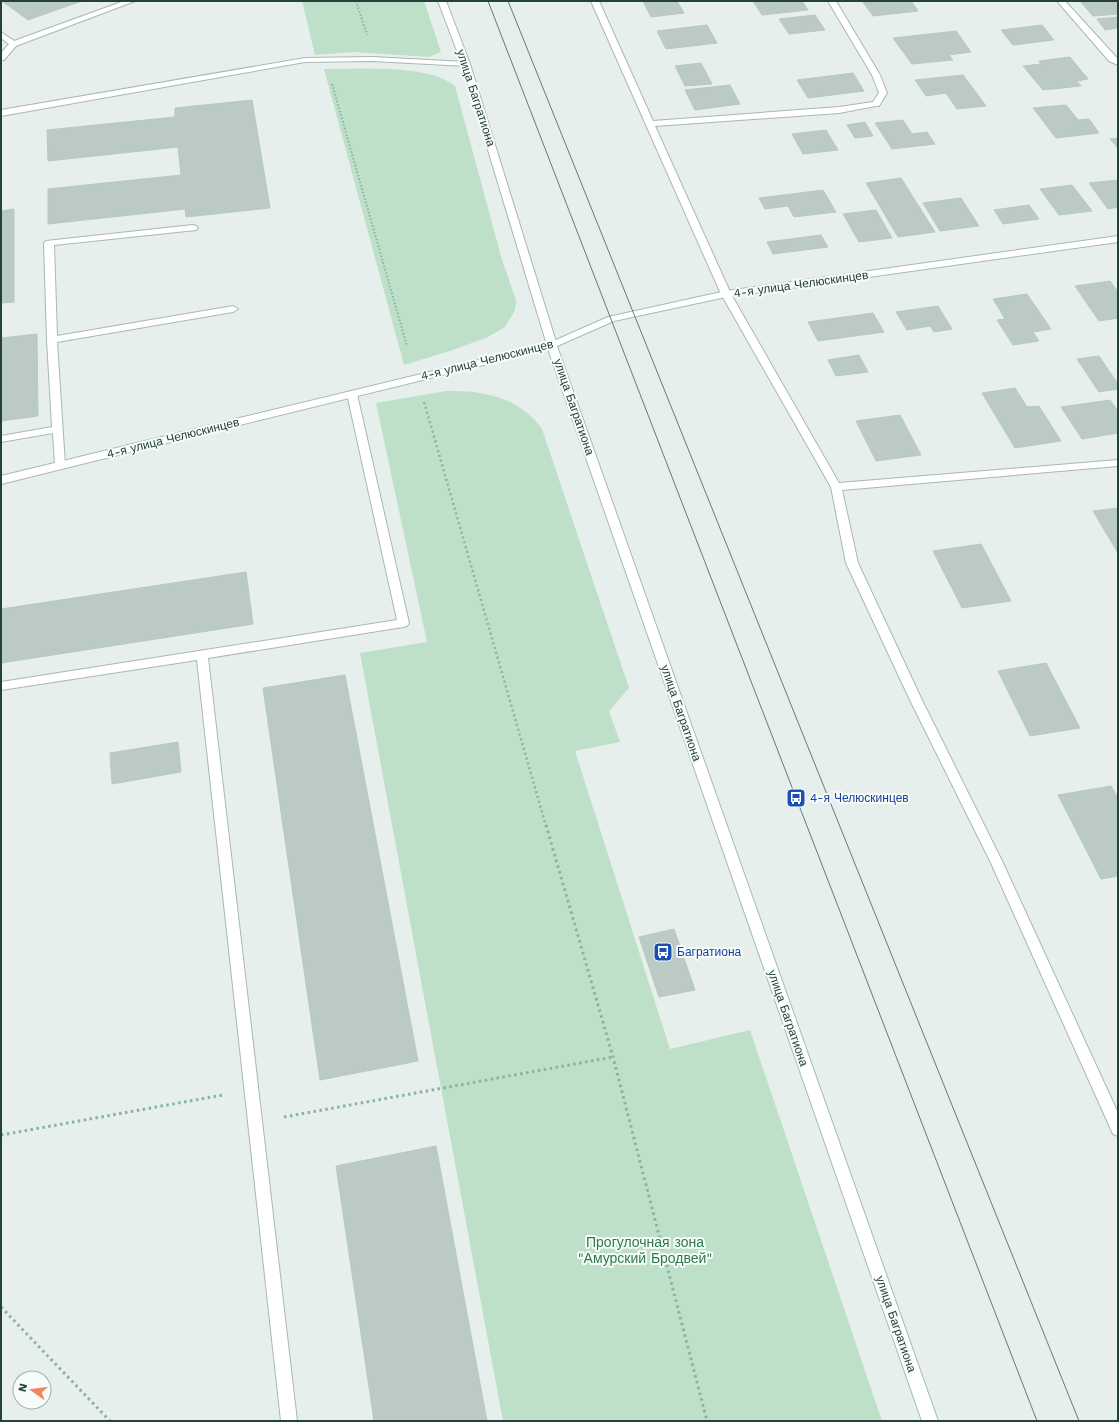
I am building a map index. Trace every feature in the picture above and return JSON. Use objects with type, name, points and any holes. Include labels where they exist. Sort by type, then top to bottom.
[{"type":"main road","points":[[1,58],[12,44],[131,1]]},
{"type":"main road","name":"улица Багратиона","points":[[442,1],[466,64],[552,345],[930,1421]]},
{"type":"main road","points":[[595,1],[726,294],[836,487],[852,562],[915,698],[997,863],[1118,1129]]},
{"type":"main road","points":[[650,124],[839,110],[876,104],[883,93],[876,75],[832,1]]},
{"type":"main road","points":[[1061,1],[1112,59],[1118,62]]},
{"type":"main road","points":[[1,34],[12,44]]},
{"type":"main road","points":[[1,113],[305,60],[366,59],[466,64]]},
{"type":"main road","points":[[60,465],[52,340],[49,243],[193,228]]},
{"type":"main road","name":"4-я улица Челюскинцев","points":[[1,480],[552,345],[611,319],[634,313],[726,294],[1118,239]]},
{"type":"main road","points":[[52,340],[233,309]]},
{"type":"main road","points":[[1,686],[403,623],[352,394]]},
{"type":"main road","points":[[1,439],[58,429]]},
{"type":"main road","points":[[836,487],[1118,463]]},
{"type":"main road","points":[[202,655],[289,1421]]},
{"type":"path","points":[[356,1],[369,41]]},
{"type":"path","points":[[330,78],[407,346]]},
{"type":"path","points":[[422,396],[613,1057],[707,1421]]},
{"type":"path","points":[[256,1122],[613,1057]]},
{"type":"path","points":[[1,1135],[252,1090]]},
{"type":"path","points":[[1,1307],[110,1421]]},
{"type":"green space","points":[[302,1],[424,1],[441,52],[429,57],[354,52],[315,55]]},
{"type":"green space","points":[[324,69],[392,69],[411,71],[428,74],[443,79],[455,86],[502,260],[516,300],[515,310],[505,327],[488,337],[453,350],[404,365]]},
{"type":"green space","name":"Прогулочная зона \"Амурский Бродвей\"","points":[[446,391],[473,392],[499,398],[522,409],[533,418],[542,429],[629,688],[609,711],[620,742],[575,751],[670,1049],[750,1030],[882,1421],[503,1421],[360,653],[427,642],[376,403]]},
{"type":"building","points":[[2,1],[82,1],[28,20]]},
{"type":"building","points":[[643,1],[677,1],[684,13],[651,17]]},
{"type":"building","points":[[753,1],[802,1],[808,10],[762,15]]},
{"type":"building","points":[[911,1],[918,11],[873,16],[863,2]]},
{"type":"building","points":[[1080,1],[1118,1],[1118,14],[1093,16]]},
{"type":"building","points":[[815,15],[825,30],[789,34],[779,19]]},
{"type":"building","points":[[1118,17],[1118,28],[1105,30],[1097,19]]},
{"type":"building","points":[[707,25],[717,43],[666,49],[657,31]]},
{"type":"building","points":[[1042,25],[1054,40],[1013,45],[1001,30]]},
{"type":"building","points":[[956,31],[971,52],[949,55],[953,60],[912,64],[893,38]]},
{"type":"building","points":[[1070,57],[1088,79],[1077,81],[1081,86],[1043,90],[1023,66],[1041,64],[1039,61]]},
{"type":"building","points":[[701,63],[712,84],[685,86],[675,66]]},
{"type":"building","points":[[853,73],[864,91],[808,98],[797,80]]},
{"type":"building","points":[[963,75],[986,106],[957,109],[946,93],[926,96],[915,80]]},
{"type":"building","points":[[730,85],[740,104],[695,110],[685,90]]},
{"type":"building","points":[[252,100],[270,208],[186,217],[185,209],[48,224],[48,189],[181,175],[178,147],[48,161],[47,130],[175,117],[175,108]]},
{"type":"building","points":[[1066,105],[1078,120],[1089,119],[1099,133],[1056,138],[1033,108]]},
{"type":"building","points":[[903,120],[912,134],[927,132],[935,144],[892,149],[875,123]]},
{"type":"building","points":[[865,122],[873,136],[855,138],[847,125]]},
{"type":"building","points":[[826,130],[838,150],[803,154],[792,134]]},
{"type":"building","points":[[1118,138],[1118,148],[1110,139]]},
{"type":"building","points":[[901,178],[935,232],[898,237],[866,183]]},
{"type":"building","points":[[1118,180],[1118,207],[1108,209],[1089,183]]},
{"type":"building","points":[[1072,185],[1092,211],[1059,215],[1040,189]]},
{"type":"building","points":[[823,190],[836,212],[794,217],[788,206],[765,209],[759,198]]},
{"type":"building","points":[[961,198],[979,226],[940,231],[923,203]]},
{"type":"building","points":[[1029,205],[1039,219],[1003,224],[994,210]]},
{"type":"building","points":[[14,209],[14,302],[1,303],[1,211]]},
{"type":"building","points":[[876,210],[892,238],[859,242],[843,214]]},
{"type":"building","points":[[821,235],[828,247],[773,254],[767,242]]},
{"type":"building","points":[[1110,281],[1118,292],[1118,318],[1099,321],[1075,286]]},
{"type":"building","points":[[1027,294],[1051,329],[1033,332],[1039,341],[1013,345],[997,320],[1005,319],[993,299]]},
{"type":"building","points":[[938,306],[952,329],[934,332],[930,326],[907,330],[896,312]]},
{"type":"building","points":[[873,313],[884,332],[818,341],[808,322]]},
{"type":"building","points":[[37,334],[38,416],[1,421],[1,338]]},
{"type":"building","points":[[859,355],[868,372],[836,376],[828,360]]},
{"type":"building","points":[[1099,356],[1118,384],[1118,389],[1099,392],[1077,359]]},
{"type":"building","points":[[1015,388],[1027,407],[1039,406],[1061,441],[1015,448],[982,393]]},
{"type":"building","points":[[1110,400],[1118,411],[1118,433],[1082,439],[1061,407]]},
{"type":"building","points":[[900,415],[921,455],[876,461],[856,421]]},
{"type":"building","points":[[1118,508],[1118,553],[1093,511]]},
{"type":"building","points":[[981,544],[1011,601],[962,608],[933,551]]},
{"type":"building","points":[[246,572],[253,624],[1,663],[1,609]]},
{"type":"building","points":[[1046,663],[1080,728],[1030,736],[998,671]]},
{"type":"building","points":[[345,675],[418,1061],[320,1080],[263,688]]},
{"type":"building","points":[[178,742],[181,772],[112,784],[110,753]]},
{"type":"building","points":[[1111,786],[1118,798],[1118,876],[1101,879],[1058,795]]},
{"type":"building","points":[[674,929],[695,990],[659,997],[639,937]]},
{"type":"building","points":[[436,1146],[487,1421],[374,1421],[336,1166]]},
{"type":"tram line","points":[[488,1],[1037,1421]]},
{"type":"tram line","points":[[508,1],[1079,1421]]},
{"type":"place","name":"4-я Челюскинцев","points":[[796,798]]},
{"type":"place","name":"Багратиона","points":[[663,952]]}]
